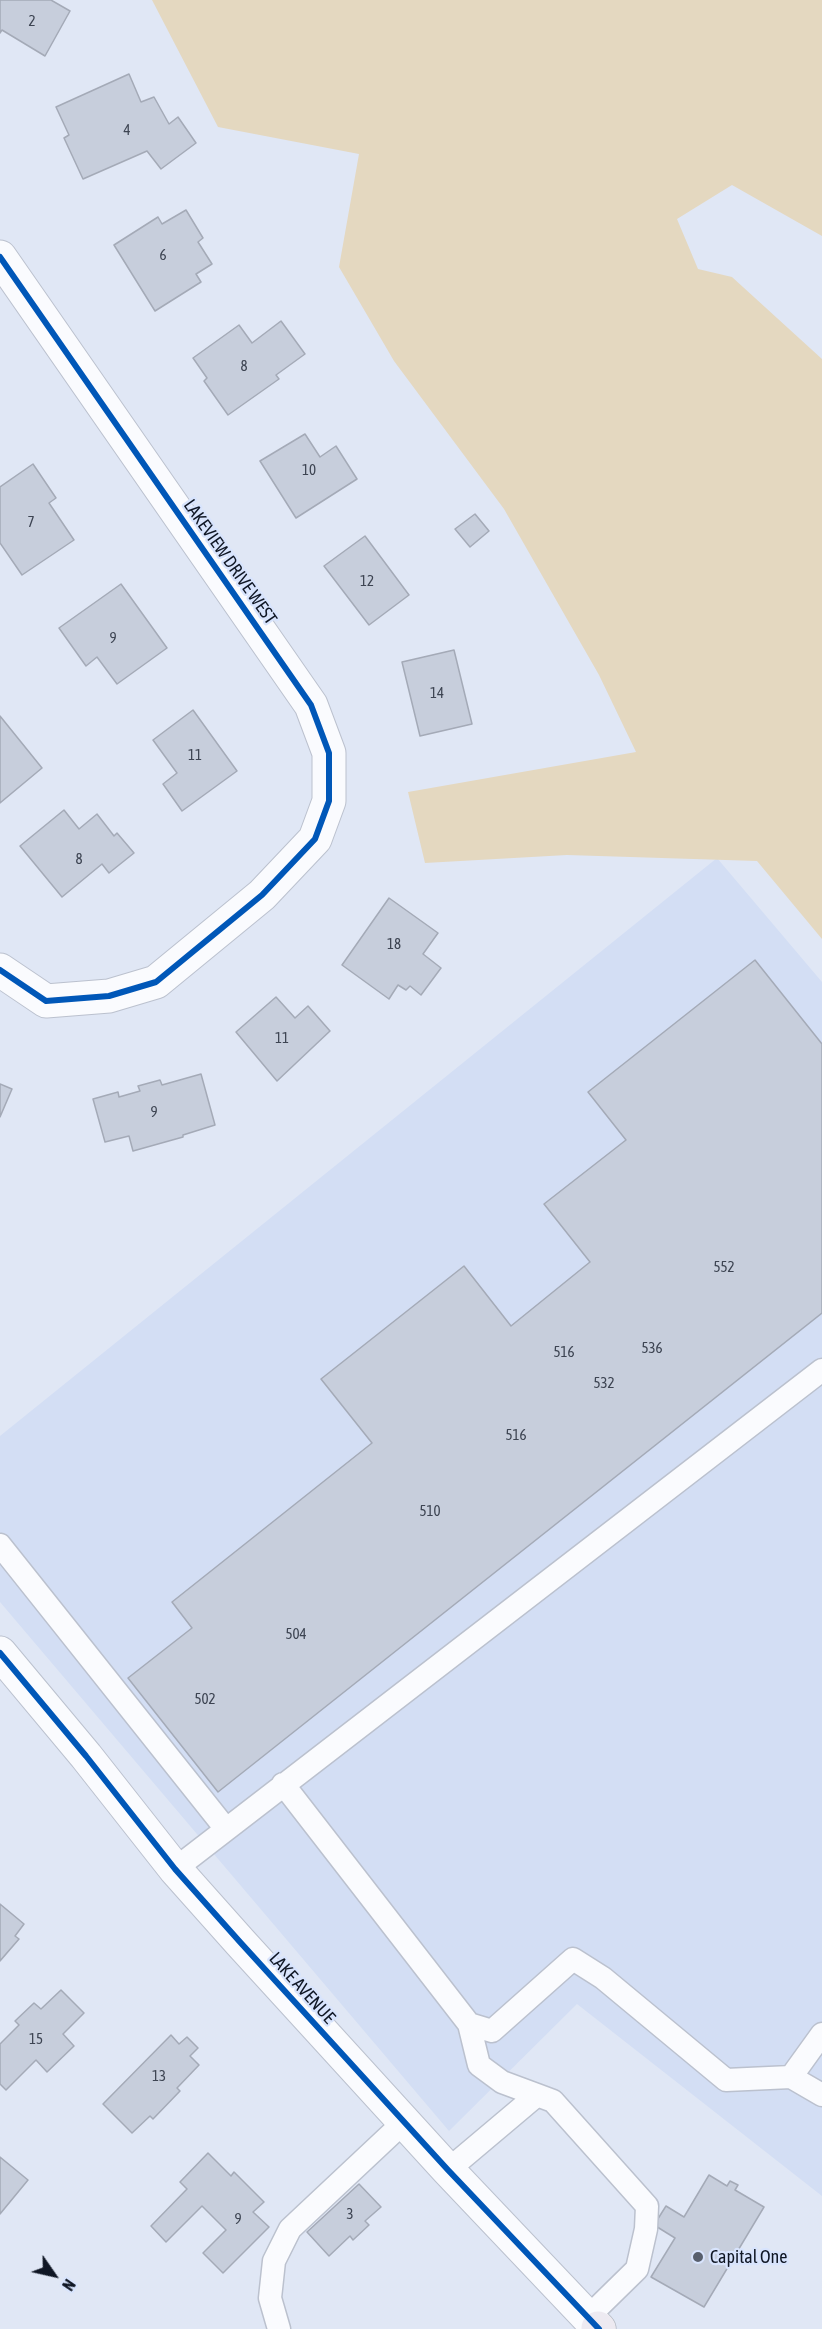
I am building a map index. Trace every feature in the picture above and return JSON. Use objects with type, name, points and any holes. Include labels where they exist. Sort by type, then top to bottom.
[{"type":"street","name":"LAKEVIEW DRIVE WEST","points":[[0,257],[311,705],[330,753],[329,801],[315,839],[262,895],[156,982],[109,996],[46,1001],[0,970]]},
{"type":"street","name":"LAKE AVENUE","points":[[0,1653],[86,1756],[175,1869],[448,2170],[596,2326]]},
{"type":"lane","points":[[175,1869],[822,1370]]},
{"type":"lane","points":[[0,1545],[226,1829]]},
{"type":"lane","points":[[283,1784],[469,2024],[479,2065],[502,2082],[553,2101],[647,2206],[646,2229],[637,2269],[596,2326]]},
{"type":"lane","points":[[469,2024],[492,2031],[573,1959],[603,1978],[726,2080],[791,2077],[822,2095]]},
{"type":"lane","points":[[791,2077],[822,2034]]},
{"type":"lane","points":[[448,2170],[537,2096]]},
{"type":"lane","points":[[279,2329],[270,2298],[274,2260],[291,2229],[404,2122]]},
{"type":"shaded area","points":[[152,0],[822,0],[822,236],[732,185],[677,219],[698,269],[732,277],[822,359],[822,939],[757,861],[567,855],[425,863],[408,792],[636,752],[599,675],[504,509],[394,361],[339,267],[359,154],[218,127]]},
{"type":"shaded area","points":[[717,858],[822,982],[822,2196],[577,2004],[449,2131],[0,1602],[0,1436]]},
{"type":"building","points":[[0,0],[51,0],[70,11],[45,56],[2,30],[0,33]]},
{"type":"building","points":[[129,74],[141,102],[154,97],[169,124],[178,117],[196,143],[161,169],[147,151],[83,179],[64,138],[69,135],[56,107]]},
{"type":"building","points":[[186,210],[203,238],[198,242],[212,264],[196,274],[201,282],[155,311],[114,245],[158,217],[162,224]]},
{"type":"building","points":[[281,321],[305,354],[276,375],[279,379],[228,415],[204,381],[207,378],[193,358],[239,325],[252,343]]},
{"type":"building","points":[[305,434],[320,457],[336,446],[357,479],[296,518],[260,461]]},
{"type":"building","points":[[33,464],[56,498],[49,503],[74,540],[22,575],[0,543],[0,487]]},
{"type":"building","points":[[475,514],[489,531],[470,547],[455,529]]},
{"type":"building","points":[[365,536],[409,595],[369,625],[324,566]]},
{"type":"building","points":[[121,584],[167,648],[117,684],[97,657],[86,666],[59,628]]},
{"type":"building","points":[[454,650],[472,724],[420,736],[402,662]]},
{"type":"building","points":[[193,710],[237,771],[182,811],[163,784],[177,773],[153,740]]},
{"type":"building","points":[[0,716],[42,768],[0,803]]},
{"type":"building","points":[[64,810],[79,829],[97,814],[114,836],[117,833],[134,853],[109,873],[102,864],[62,897],[20,846]]},
{"type":"building","points":[[389,898],[438,933],[423,954],[441,968],[421,995],[410,986],[406,990],[398,985],[389,999],[342,965]]},
{"type":"building","points":[[755,960],[822,1044],[822,1313],[218,1792],[128,1678],[192,1628],[172,1602],[372,1443],[321,1379],[464,1266],[511,1326],[590,1262],[544,1204],[626,1140],[588,1092]]},
{"type":"building","points":[[276,997],[295,1018],[308,1006],[330,1031],[277,1081],[236,1032]]},
{"type":"building","points":[[201,1074],[215,1125],[133,1151],[129,1136],[105,1142],[93,1099],[118,1092],[119,1097],[140,1091],[138,1086],[160,1080],[162,1085]]},
{"type":"building","points":[[0,1084],[12,1089],[0,1117]]},
{"type":"building","points":[[0,1904],[24,1924],[15,1936],[19,1939],[0,1961]]},
{"type":"building","points":[[61,1990],[84,2013],[63,2034],[74,2046],[47,2072],[36,2060],[6,2090],[0,2084],[0,2044],[19,2025],[15,2021],[34,2003],[41,2009]]},
{"type":"building","points":[[171,2035],[179,2044],[187,2037],[198,2048],[190,2056],[199,2065],[177,2088],[180,2091],[153,2119],[150,2116],[132,2133],[103,2104]]},
{"type":"building","points":[[208,2153],[231,2176],[234,2172],[264,2202],[253,2212],[269,2227],[223,2273],[203,2253],[226,2230],[202,2206],[166,2242],[151,2226],[187,2189],[180,2182]]},
{"type":"building","points":[[0,2157],[28,2180],[0,2214]]},
{"type":"building","name":"Capital One","points":[[709,2175],[727,2186],[730,2181],[738,2185],[735,2190],[764,2207],[704,2307],[651,2277],[675,2238],[654,2225],[666,2206],[684,2217]]},
{"type":"building","points":[[359,2184],[381,2207],[365,2221],[369,2225],[353,2240],[350,2236],[329,2256],[307,2232]]},
{"type":"cycle path","points":[[0,257],[311,705],[329,753],[329,801],[315,839],[262,895],[156,982],[109,996],[46,1001],[0,970]]},
{"type":"cycle path","points":[[0,1653],[86,1756],[175,1869],[448,2170],[599,2329]]},
{"type":"place","name":"Capital One","points":[[698,2257]]}]
